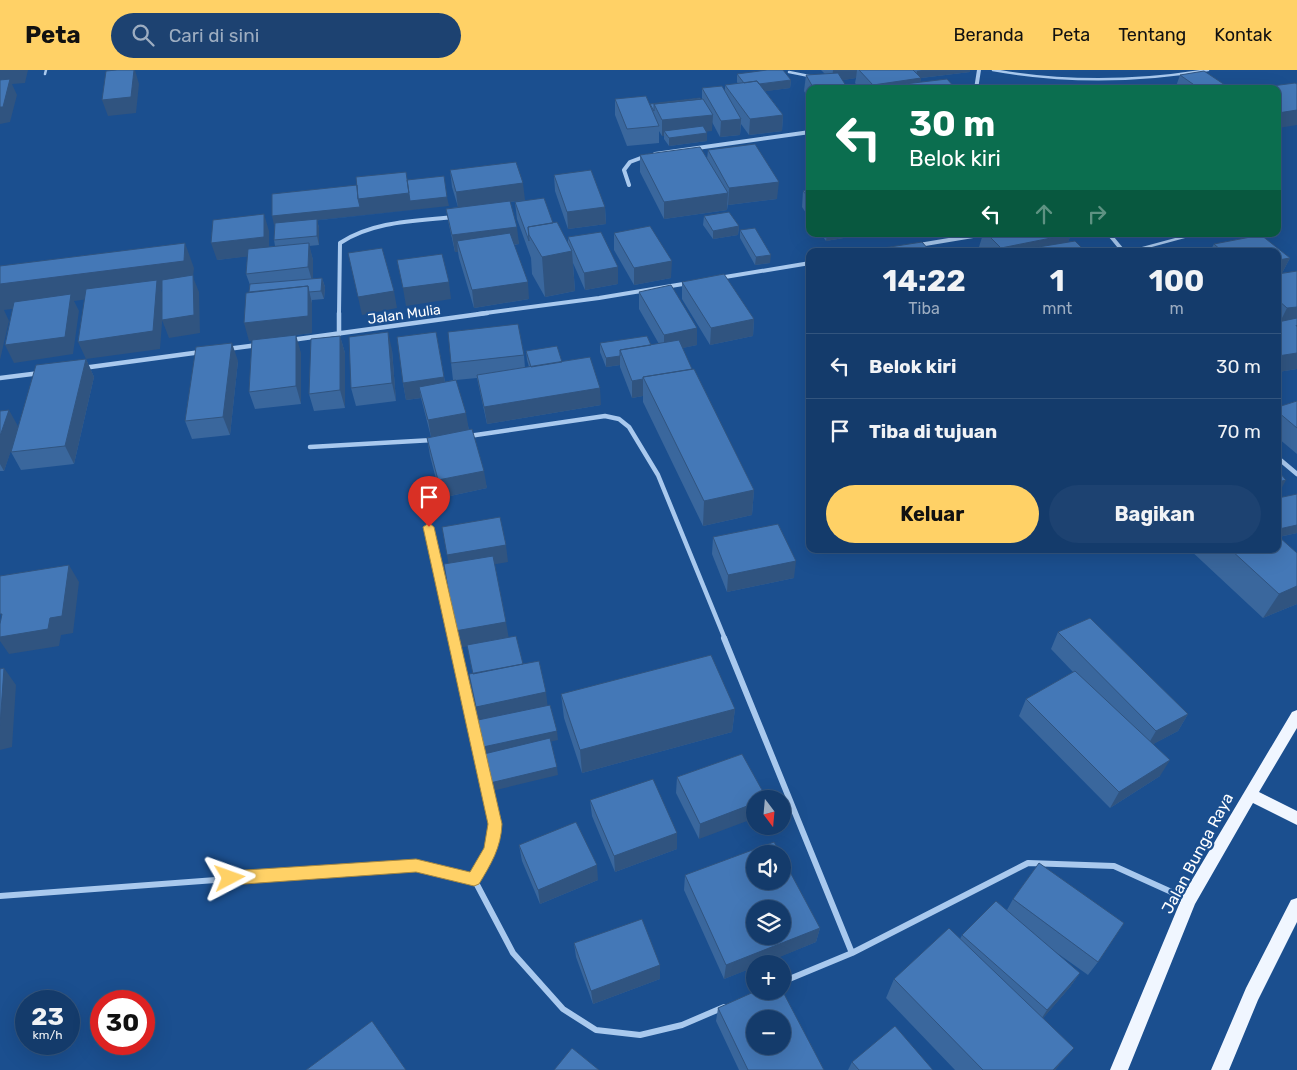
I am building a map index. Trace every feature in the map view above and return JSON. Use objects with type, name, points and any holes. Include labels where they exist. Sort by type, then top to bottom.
[{"type":"main road","name":"Jalan Bunga Raya","points":[[1118,1070],[1189,900],[1297,716]]},
{"type":"main road","points":[[1250,794],[1297,818]]},
{"type":"main road","points":[[1220,1070],[1252,994],[1297,905]]},
{"type":"street","points":[[976,85],[979,70]]},
{"type":"street","points":[[629,185],[624,170],[630,162],[640,157],[667,151],[806,133]]},
{"type":"street","points":[[339,334],[340,243],[348,236],[374,228],[459,216]]},
{"type":"street","points":[[909,246],[967,237]]},
{"type":"street","points":[[1111,237],[1121,248]]},
{"type":"street","points":[[714,279],[806,264]]},
{"type":"street","name":"Jalan Mulia","points":[[281,342],[599,298],[695,282]]},
{"type":"street","points":[[223,349],[262,344]]},
{"type":"street","points":[[78,368],[204,352]]},
{"type":"street","points":[[0,378],[48,372]]},
{"type":"street","points":[[465,436],[606,416],[619,419],[629,427],[658,474],[852,953]]},
{"type":"street","points":[[310,447],[436,440]]},
{"type":"street","points":[[1281,461],[1297,474]]},
{"type":"street","points":[[429,527],[495,824],[491,850],[474,879]]},
{"type":"street","points":[[791,978],[852,953],[1028,863],[1114,866],[1189,900]]},
{"type":"street","points":[[0,896],[416,865],[474,879],[514,953],[563,1009],[596,1030],[640,1035],[682,1025],[735,1002]]},
{"type":"lane","points":[[993,70],[1030,77],[1084,81],[1188,74],[1208,70]]},
{"type":"lane","points":[[789,72],[818,78]]},
{"type":"lane","points":[[1188,74],[1195,79]]},
{"type":"lane","points":[[1143,248],[1184,237]]},
{"type":"building","points":[[134,70],[131,97],[102,100],[106,71]]},
{"type":"building","points":[[783,70],[791,80],[759,84],[757,81],[744,83],[737,74]]},
{"type":"building","points":[[859,70],[913,70],[921,78],[873,85]]},
{"type":"building","points":[[1204,71],[1225,85],[1194,85],[1180,75]]},
{"type":"building","points":[[838,73],[846,85],[812,85],[806,75]]},
{"type":"building","points":[[10,79],[3,107],[0,107],[0,80]]},
{"type":"building","points":[[947,79],[952,85],[896,85]]},
{"type":"building","points":[[757,81],[783,115],[750,119],[725,85]]},
{"type":"building","points":[[1297,84],[1297,110],[1281,113],[1280,85]]},
{"type":"building","points":[[722,86],[741,119],[721,121],[702,88]]},
{"type":"building","points":[[646,96],[659,126],[627,129],[615,99]]},
{"type":"building","points":[[700,98],[654,104],[654,111],[650,104]]},
{"type":"building","points":[[703,99],[713,115],[662,120],[654,104]]},
{"type":"building","points":[[703,126],[707,133],[669,138],[664,131]]},
{"type":"building","points":[[755,144],[779,182],[729,188],[708,150]]},
{"type":"building","points":[[700,147],[728,193],[664,202],[640,155]]},
{"type":"building","points":[[516,162],[523,183],[456,192],[450,170]]},
{"type":"building","points":[[591,170],[605,207],[567,212],[554,175]]},
{"type":"building","points":[[406,172],[409,193],[358,199],[356,177]]},
{"type":"building","points":[[444,176],[447,197],[410,201],[407,180]]},
{"type":"building","points":[[357,185],[360,207],[272,216],[272,194]]},
{"type":"building","points":[[544,198],[553,223],[528,227],[529,241],[515,202]]},
{"type":"building","points":[[510,201],[517,227],[452,235],[446,209]]},
{"type":"building","points":[[729,212],[739,226],[713,231],[704,216]]},
{"type":"building","points":[[264,214],[264,237],[211,243],[213,220]]},
{"type":"building","points":[[317,219],[317,236],[274,240],[275,223]]},
{"type":"building","points":[[557,222],[572,251],[542,257],[529,235],[528,227]]},
{"type":"building","points":[[650,226],[672,261],[634,268],[614,233]]},
{"type":"building","points":[[755,228],[771,255],[756,257],[740,230]]},
{"type":"building","points":[[601,232],[618,267],[584,273],[568,237]]},
{"type":"building","points":[[510,233],[528,282],[472,290],[457,241]]},
{"type":"building","points":[[990,237],[1056,237],[1001,248]]},
{"type":"building","points":[[1251,237],[1264,237],[1277,248],[1219,248],[1214,244]]},
{"type":"building","points":[[1075,241],[1082,248],[1032,248]]},
{"type":"building","points":[[922,242],[927,248],[883,248]]},
{"type":"building","points":[[185,243],[184,261],[0,284],[0,266]]},
{"type":"building","points":[[309,243],[308,267],[246,274],[248,249]]},
{"type":"building","points":[[382,248],[394,291],[358,297],[348,253]]},
{"type":"building","points":[[1281,251],[1290,258],[1281,260]]},
{"type":"building","points":[[442,254],[449,282],[403,288],[397,260]]},
{"type":"building","points":[[1297,271],[1297,307],[1287,308],[1281,303],[1281,274]]},
{"type":"building","points":[[724,274],[754,319],[711,328],[682,282]]},
{"type":"building","points":[[193,275],[194,315],[162,320],[162,280]]},
{"type":"building","points":[[322,278],[321,291],[309,292],[308,286],[249,292],[250,284]]},
{"type":"building","points":[[157,280],[153,331],[78,342],[86,289]]},
{"type":"building","points":[[671,285],[697,328],[664,335],[639,292]]},
{"type":"building","points":[[308,286],[308,316],[244,323],[246,293]]},
{"type":"building","points":[[71,294],[65,337],[5,345],[14,302]]},
{"type":"building","points":[[1297,318],[1297,353],[1281,356],[1281,321]]},
{"type":"building","points":[[518,324],[524,355],[451,363],[448,332]]},
{"type":"building","points":[[388,332],[392,383],[351,388],[349,337]]},
{"type":"building","points":[[436,332],[444,377],[403,383],[397,337]]},
{"type":"building","points":[[296,335],[296,386],[249,392],[252,340]]},
{"type":"building","points":[[340,336],[340,390],[309,394],[311,339]]},
{"type":"building","points":[[647,336],[651,345],[620,350],[620,356],[606,358],[600,343]]},
{"type":"building","points":[[679,340],[692,369],[643,377],[643,379],[632,381],[620,350]]},
{"type":"building","points":[[232,343],[223,417],[185,421],[196,347]]},
{"type":"building","points":[[557,346],[562,362],[531,367],[526,351]]},
{"type":"building","points":[[590,357],[600,388],[484,407],[477,375]]},
{"type":"building","points":[[86,359],[65,446],[11,452],[36,365]]},
{"type":"building","points":[[694,369],[754,490],[704,501],[643,377]]},
{"type":"building","points":[[456,380],[466,413],[428,420],[419,387]]},
{"type":"building","points":[[1297,401],[1297,428],[1281,415],[1281,406]]},
{"type":"building","points":[[9,410],[0,436],[0,411]]},
{"type":"building","points":[[472,429],[484,471],[438,480],[427,438]]},
{"type":"building","points":[[1281,474],[1286,480],[1281,481]]},
{"type":"building","points":[[1297,494],[1297,525],[1281,529],[1281,497]]},
{"type":"building","points":[[500,517],[506,545],[447,555],[442,527]]},
{"type":"building","points":[[778,524],[796,561],[728,575],[713,537]]},
{"type":"building","points":[[1281,539],[1297,553],[1297,586],[1279,594],[1234,553],[1281,553]]},
{"type":"building","points":[[493,556],[506,622],[455,631],[444,564]]},
{"type":"building","points":[[69,565],[62,616],[50,618],[48,629],[0,637],[2,614],[0,614],[0,576]]},
{"type":"building","points":[[1090,618],[1188,714],[1156,731],[1058,632]]},
{"type":"building","points":[[516,636],[523,664],[473,674],[467,645]]},
{"type":"building","points":[[711,655],[735,709],[580,750],[561,694]]},
{"type":"building","points":[[539,661],[546,692],[476,707],[469,674]]},
{"type":"building","points":[[4,668],[0,726],[0,669]]},
{"type":"building","points":[[1075,671],[1170,760],[1119,792],[1026,699]]},
{"type":"building","points":[[550,705],[557,731],[483,747],[478,720]]},
{"type":"building","points":[[550,738],[557,767],[490,783],[484,754]]},
{"type":"building","points":[[742,754],[762,790],[746,790],[746,806],[700,824],[677,777]]},
{"type":"building","points":[[653,779],[677,833],[614,856],[590,800]]},
{"type":"building","points":[[576,822],[597,865],[538,890],[519,845]]},
{"type":"building","points":[[746,852],[746,890],[791,890],[791,874],[820,928],[791,939],[791,900],[746,900],[746,945],[777,945],[751,955],[746,955],[746,957],[726,965],[685,875]]},
{"type":"building","points":[[1039,863],[1124,923],[1098,962],[1013,899]]},
{"type":"building","points":[[996,901],[1080,973],[1047,1010],[962,935]]},
{"type":"building","points":[[642,919],[660,965],[591,991],[574,943]]},
{"type":"building","points":[[949,928],[1074,1048],[1053,1070],[983,1070],[894,979]]},
{"type":"building","points":[[746,995],[746,1000],[787,1000],[824,1070],[748,1070],[718,1008]]},
{"type":"building","points":[[372,1021],[406,1070],[306,1070]]},
{"type":"building","points":[[895,1026],[933,1070],[859,1070],[852,1062]]},
{"type":"building","points":[[572,1048],[599,1070],[554,1070]]},
{"type":"route","points":[[230,878],[416,865],[474,879],[491,850],[495,824],[429,527]]}]
